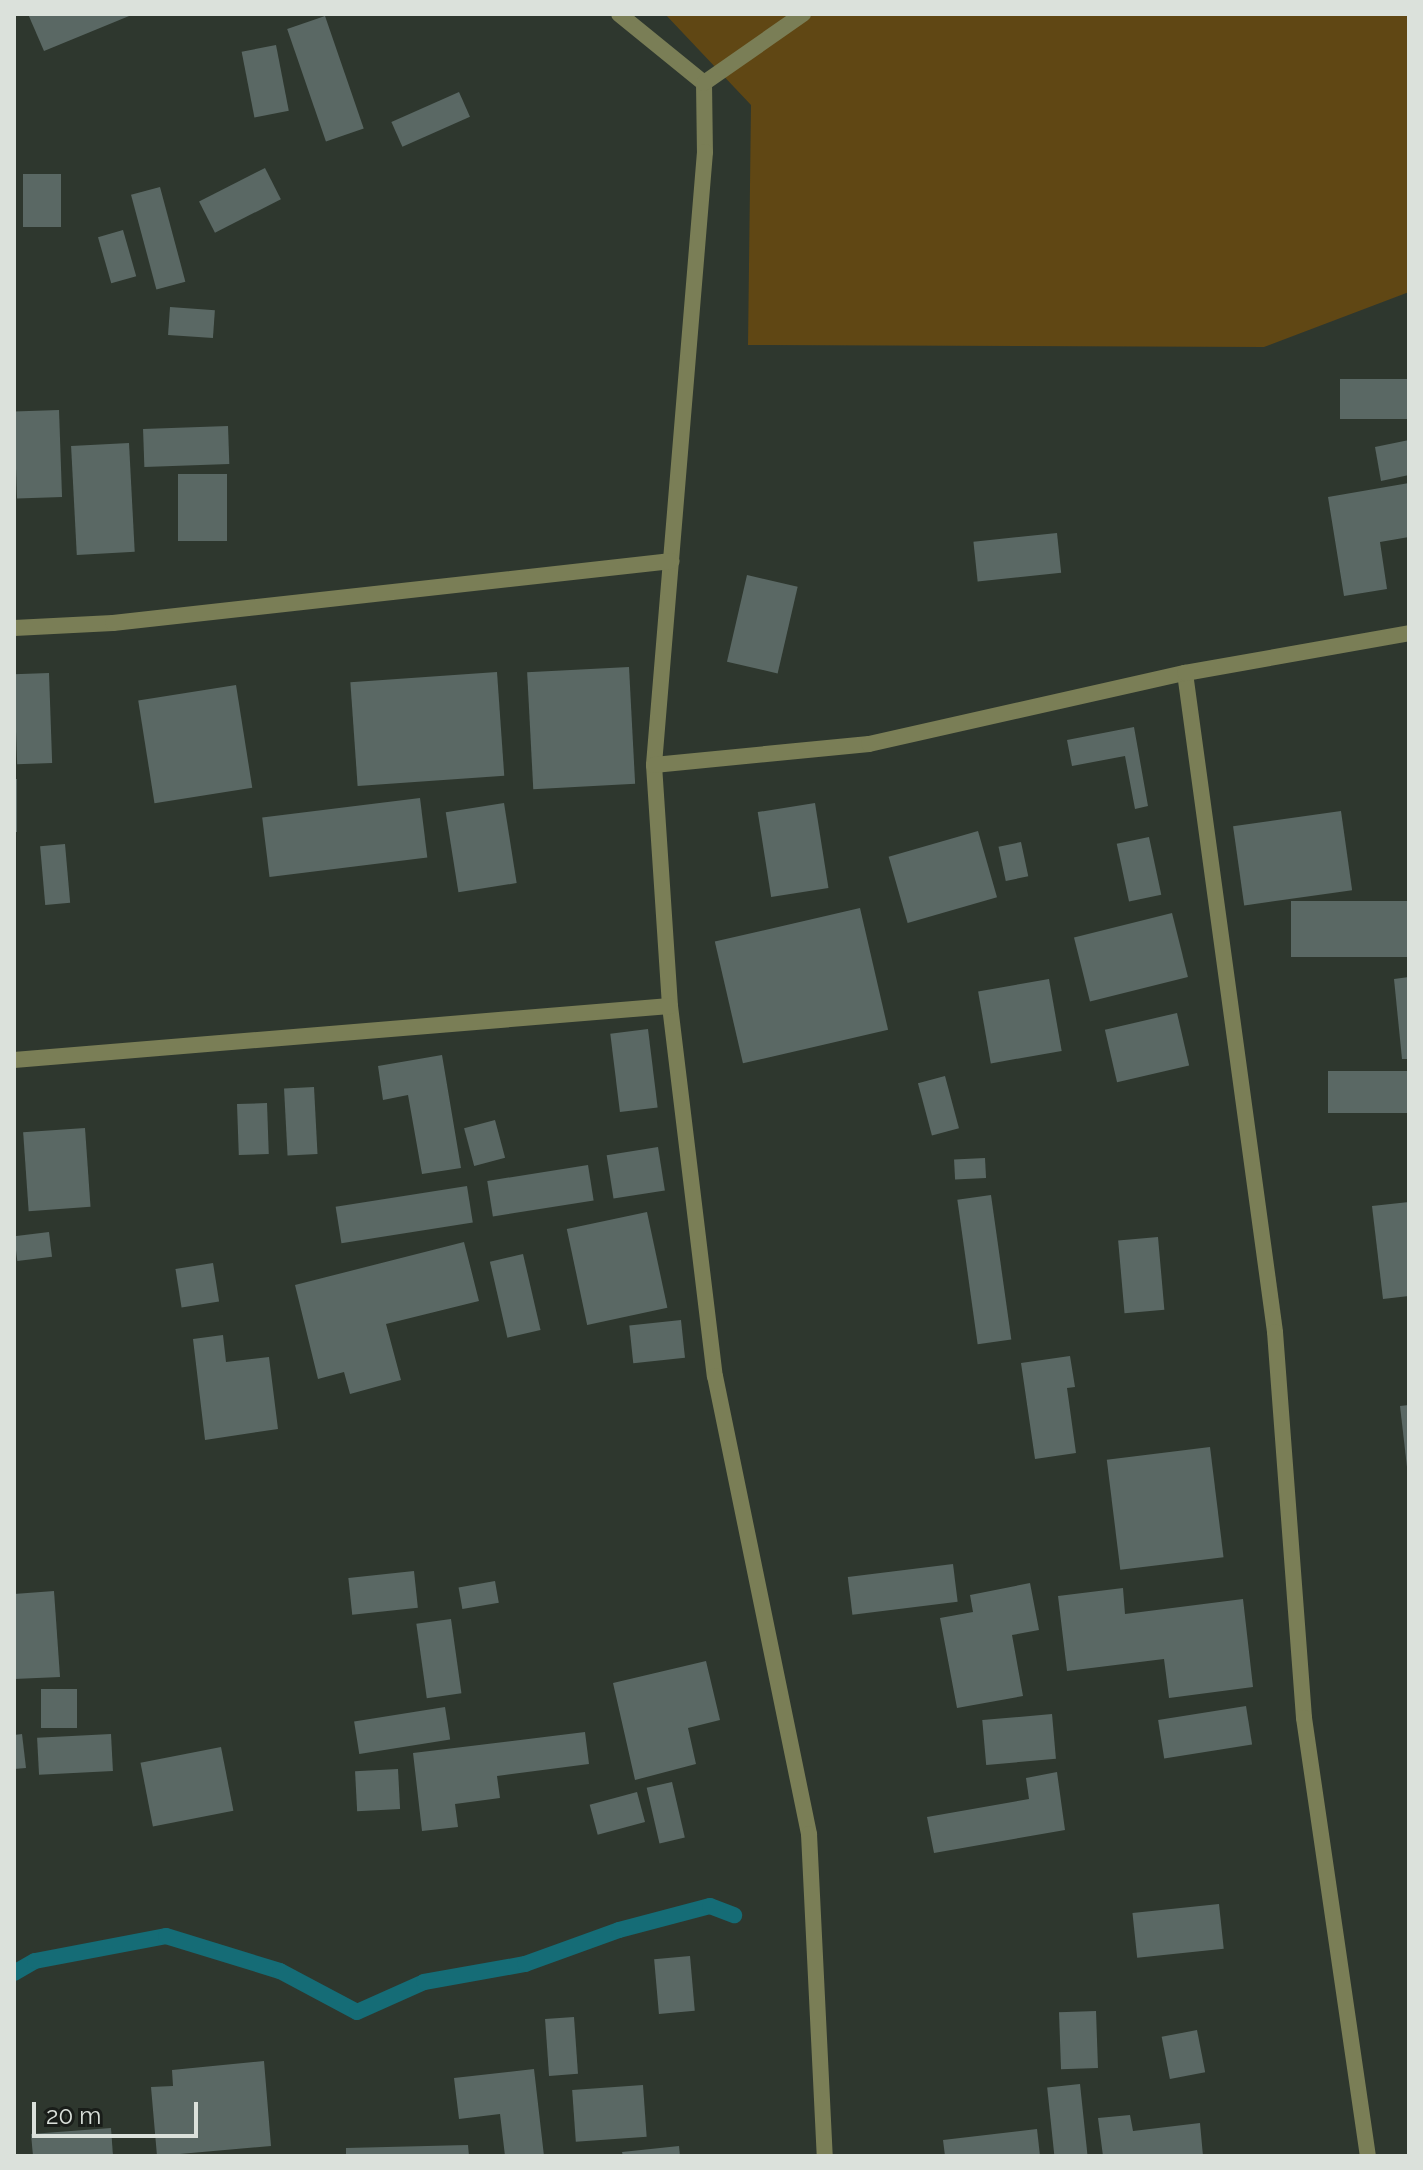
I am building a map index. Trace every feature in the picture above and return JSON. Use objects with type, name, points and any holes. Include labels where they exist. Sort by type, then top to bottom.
[{"type":"street","points":[[619,14],[704,83]]},
{"type":"street","points":[[704,83],[803,14]]},
{"type":"street","points":[[704,83],[705,152],[654,765],[670,1006],[715,1376],[809,1834],[825,2156]]},
{"type":"street","points":[[14,628],[113,623],[672,561]]},
{"type":"street","points":[[654,765],[869,744],[1185,673],[1409,633]]},
{"type":"street","points":[[1185,673],[1275,1332],[1304,1718],[1368,2156]]},
{"type":"street","points":[[14,1060],[670,1006]]},
{"type":"shaded area","points":[[665,14],[1409,14],[1409,292],[1264,347],[748,345],[751,105]]},
{"type":"building","points":[[28,14],[134,14],[44,51]]},
{"type":"building","points":[[325,16],[364,129],[326,142],[287,29]]},
{"type":"building","points":[[276,45],[289,111],[254,117],[242,52]]},
{"type":"building","points":[[459,92],[470,117],[402,147],[391,122]]},
{"type":"building","points":[[265,168],[281,199],[215,233],[199,202]]},
{"type":"building","points":[[23,174],[61,174],[61,227],[23,227]]},
{"type":"building","points":[[160,187],[185,282],[156,289],[131,195]]},
{"type":"building","points":[[123,230],[136,276],[111,283],[98,237]]},
{"type":"building","points":[[170,307],[215,310],[213,338],[168,335]]},
{"type":"building","points":[[1340,379],[1409,379],[1409,419],[1340,419]]},
{"type":"building","points":[[59,410],[62,497],[17,499],[14,412]]},
{"type":"building","points":[[228,426],[229,464],[144,467],[143,429]]},
{"type":"building","points":[[1409,440],[1409,475],[1381,481],[1375,447]]},
{"type":"building","points":[[129,443],[135,552],[77,555],[71,446]]},
{"type":"building","points":[[178,474],[227,474],[227,541],[178,541]]},
{"type":"building","points":[[1409,483],[1409,537],[1380,542],[1387,589],[1344,596],[1328,497]]},
{"type":"building","points":[[1057,533],[1061,573],[978,582],[973,542]]},
{"type":"building","points":[[747,575],[798,587],[778,673],[727,662]]},
{"type":"building","points":[[629,667],[635,784],[533,789],[527,672]]},
{"type":"building","points":[[497,672],[504,776],[358,786],[350,682]]},
{"type":"building","points":[[49,673],[52,763],[17,764],[14,674]]},
{"type":"building","points":[[236,685],[252,788],[154,803],[138,700]]},
{"type":"building","points":[[1134,727],[1148,806],[1135,809],[1125,756],[1072,766],[1067,740]]},
{"type":"building","points":[[14,779],[17,779],[17,832],[14,832]]},
{"type":"building","points":[[420,798],[427,858],[269,877],[262,817]]},
{"type":"building","points":[[504,803],[517,883],[458,892],[446,812]]},
{"type":"building","points":[[815,803],[828,888],[771,897],[758,812]]},
{"type":"building","points":[[1341,811],[1352,890],[1244,905],[1233,826]]},
{"type":"building","points":[[978,831],[997,897],[908,923],[889,857]]},
{"type":"building","points":[[1149,837],[1161,895],[1129,902],[1117,844]]},
{"type":"building","points":[[1021,842],[1028,876],[1006,881],[999,847]]},
{"type":"building","points":[[65,844],[70,903],[45,905],[40,846]]},
{"type":"building","points":[[1291,901],[1409,901],[1409,957],[1291,957]]},
{"type":"building","points":[[860,908],[888,1030],[743,1063],[715,942]]},
{"type":"building","points":[[1172,913],[1188,977],[1090,1001],[1074,937]]},
{"type":"building","points":[[1409,977],[1409,1059],[1402,1059],[1394,979]]},
{"type":"building","points":[[1049,979],[1062,1051],[991,1063],[978,992]]},
{"type":"building","points":[[1177,1013],[1189,1066],[1117,1082],[1105,1030]]},
{"type":"building","points":[[648,1029],[658,1107],[620,1112],[610,1034]]},
{"type":"building","points":[[442,1055],[461,1168],[422,1174],[408,1095],[383,1100],[378,1066]]},
{"type":"building","points":[[1328,1071],[1409,1071],[1409,1113],[1328,1113]]},
{"type":"building","points":[[945,1076],[959,1128],[932,1135],[918,1083]]},
{"type":"building","points":[[314,1087],[318,1154],[288,1155],[284,1089]]},
{"type":"building","points":[[267,1103],[269,1154],[239,1155],[237,1104]]},
{"type":"building","points":[[495,1120],[505,1158],[474,1166],[464,1128]]},
{"type":"building","points":[[85,1128],[91,1207],[29,1211],[23,1132]]},
{"type":"building","points":[[658,1147],[665,1190],[614,1199],[607,1155]]},
{"type":"building","points":[[985,1158],[986,1178],[955,1180],[954,1160]]},
{"type":"building","points":[[588,1165],[594,1201],[493,1217],[487,1181]]},
{"type":"building","points":[[467,1186],[473,1223],[341,1243],[336,1207]]},
{"type":"building","points":[[991,1195],[1011,1340],[978,1344],[957,1200]]},
{"type":"building","points":[[1409,1202],[1409,1296],[1383,1299],[1372,1206]]},
{"type":"building","points":[[647,1212],[667,1308],[587,1325],[567,1229]]},
{"type":"building","points":[[49,1232],[52,1257],[17,1261],[14,1236]]},
{"type":"building","points":[[1158,1237],[1164,1310],[1125,1313],[1118,1240]]},
{"type":"building","points":[[464,1242],[479,1301],[386,1324],[401,1380],[350,1394],[344,1372],[318,1379],[295,1285]]},
{"type":"building","points":[[523,1254],[541,1330],[507,1338],[490,1262]]},
{"type":"building","points":[[213,1263],[219,1302],[182,1307],[175,1269]]},
{"type":"building","points":[[681,1320],[685,1358],[633,1363],[629,1325]]},
{"type":"building","points":[[223,1335],[226,1362],[269,1357],[278,1429],[205,1440],[193,1339]]},
{"type":"building","points":[[1070,1356],[1075,1387],[1067,1388],[1076,1453],[1035,1459],[1021,1363]]},
{"type":"building","points":[[1409,1405],[1409,1467],[1407,1467],[1400,1406]]},
{"type":"building","points":[[1210,1447],[1224,1557],[1120,1570],[1107,1460]]},
{"type":"building","points":[[953,1564],[958,1602],[852,1615],[848,1577]]},
{"type":"building","points":[[414,1571],[418,1608],[352,1615],[348,1578]]},
{"type":"building","points":[[495,1581],[499,1603],[462,1609],[459,1587]]},
{"type":"building","points":[[1030,1583],[1039,1630],[1012,1635],[1023,1696],[957,1708],[940,1618],[973,1612],[970,1595]]},
{"type":"building","points":[[1123,1588],[1125,1614],[1243,1599],[1253,1687],[1169,1698],[1164,1659],[1067,1671],[1058,1596]]},
{"type":"building","points":[[54,1591],[60,1677],[14,1679],[14,1594]]},
{"type":"building","points":[[451,1619],[461,1693],[427,1698],[416,1624]]},
{"type":"building","points":[[706,1661],[720,1720],[688,1728],[696,1764],[635,1780],[613,1683]]},
{"type":"building","points":[[41,1689],[77,1689],[77,1728],[41,1728]]},
{"type":"building","points":[[1246,1706],[1252,1745],[1164,1758],[1158,1720]]},
{"type":"building","points":[[445,1707],[450,1740],[359,1754],[354,1721]]},
{"type":"building","points":[[1052,1714],[1056,1759],[986,1765],[982,1720]]},
{"type":"building","points":[[585,1732],[589,1764],[497,1776],[500,1798],[455,1804],[458,1827],[422,1831],[413,1753]]},
{"type":"building","points":[[22,1734],[26,1768],[14,1769],[14,1735]]},
{"type":"building","points":[[111,1734],[113,1771],[39,1775],[37,1738]]},
{"type":"building","points":[[221,1747],[233,1811],[153,1826],[141,1763]]},
{"type":"building","points":[[398,1769],[400,1809],[357,1811],[355,1771]]},
{"type":"building","points":[[1057,1772],[1065,1830],[934,1853],[927,1817],[1029,1799],[1026,1778]]},
{"type":"building","points":[[672,1782],[685,1838],[659,1843],[647,1788]]},
{"type":"building","points":[[637,1792],[645,1822],[598,1835],[590,1805]]},
{"type":"building","points":[[1219,1904],[1224,1949],[1137,1958],[1132,1913]]},
{"type":"building","points":[[690,1956],[695,2011],[659,2014],[654,1959]]},
{"type":"building","points":[[1096,2011],[1098,2068],[1061,2069],[1059,2012]]},
{"type":"building","points":[[574,2017],[578,2074],[549,2076],[545,2019]]},
{"type":"building","points":[[1197,2030],[1205,2072],[1170,2079],[1162,2037]]},
{"type":"building","points":[[264,2061],[271,2146],[157,2156],[151,2087],[173,2086],[172,2070]]},
{"type":"building","points":[[534,2069],[544,2156],[505,2156],[500,2114],[459,2119],[454,2078]]},
{"type":"building","points":[[1080,2084],[1088,2156],[1054,2156],[1047,2087]]},
{"type":"building","points":[[643,2085],[647,2137],[576,2142],[572,2090]]},
{"type":"building","points":[[1130,2115],[1133,2131],[1200,2123],[1203,2156],[1103,2156],[1098,2118]]},
{"type":"building","points":[[111,2128],[113,2156],[33,2156],[31,2134]]},
{"type":"building","points":[[1037,2129],[1040,2156],[945,2156],[943,2140]]},
{"type":"building","points":[[468,2145],[469,2156],[346,2156],[346,2148]]},
{"type":"building","points":[[679,2146],[680,2156],[623,2156],[622,2152]]},
{"type":"waterway","points":[[14,1973],[35,1961],[166,1936],[280,1971],[357,2012],[424,1982],[525,1964],[619,1930],[710,1906],[734,1915]]}]
